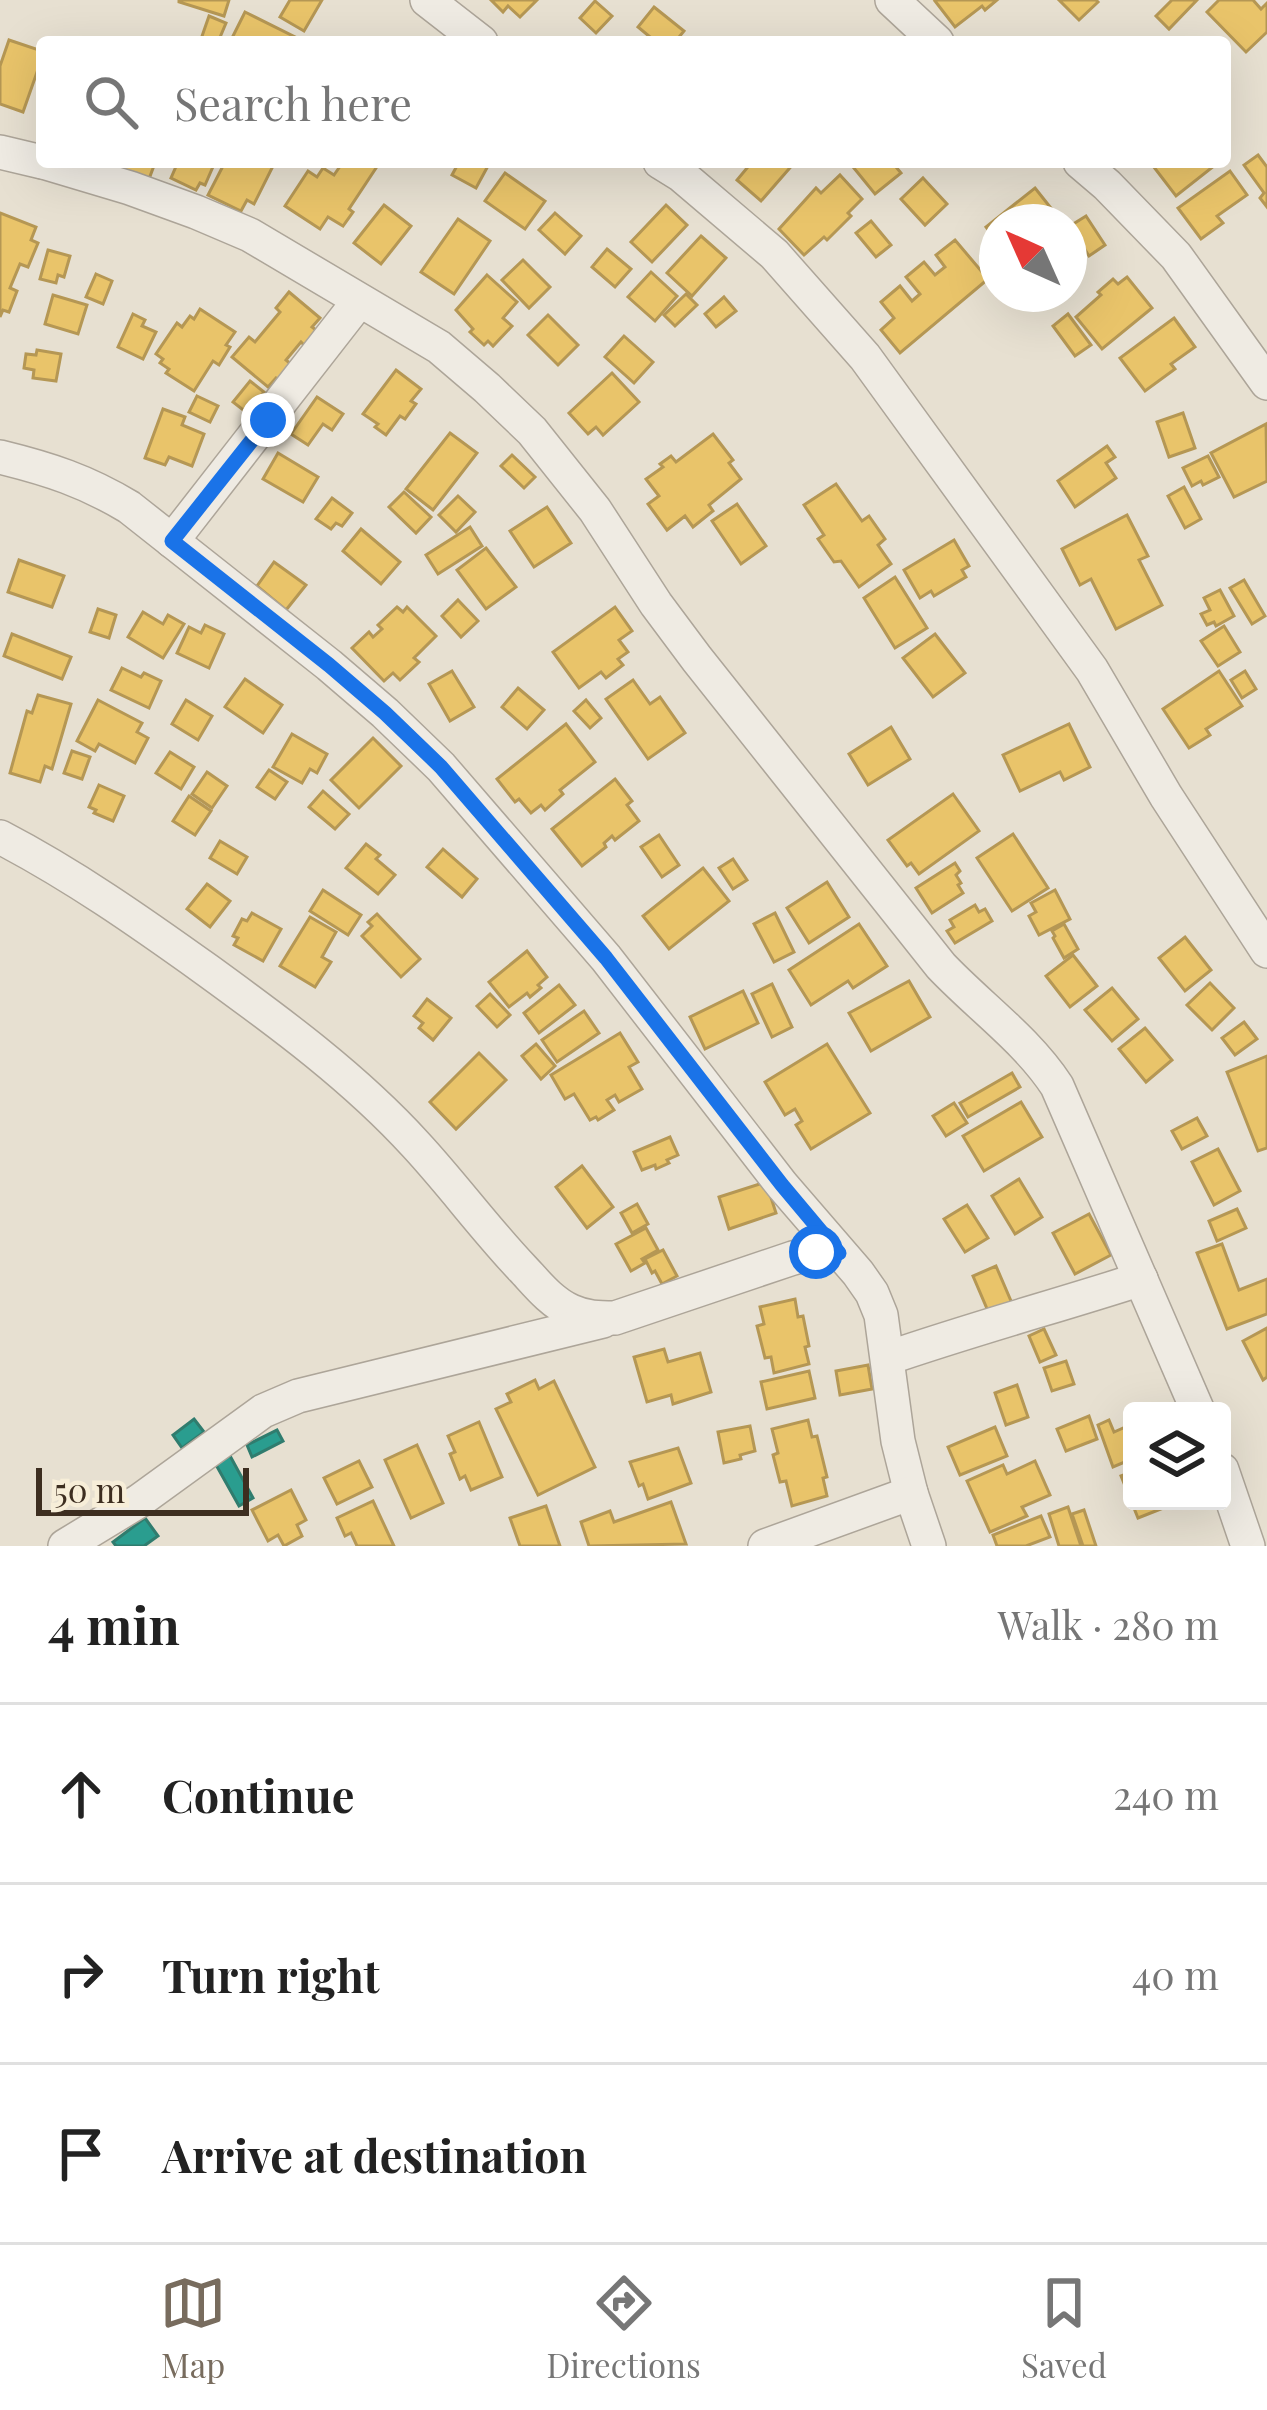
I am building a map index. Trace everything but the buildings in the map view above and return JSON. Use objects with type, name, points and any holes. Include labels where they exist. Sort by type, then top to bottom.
[{"type":"street","points":[[427,0],[474,36]]},
{"type":"street","points":[[892,0],[931,36]]},
{"type":"street","points":[[0,152],[36,160]]},
{"type":"street","points":[[63,168],[130,188],[250,235],[439,347],[532,431],[596,511],[697,659],[886,898],[941,966],[1040,1060],[1058,1086],[1194,1402]]},
{"type":"street","points":[[670,168],[774,254],[865,357],[1092,670],[1166,796],[1267,951]]},
{"type":"street","points":[[1087,168],[1176,256],[1267,383]]},
{"type":"street","points":[[172,541],[359,301]]},
{"type":"street","points":[[0,457],[56,470],[129,507],[329,665],[441,767],[606,958],[872,1293],[889,1358],[898,1441],[929,1546]]},
{"type":"street","points":[[0,837],[44,860],[164,939],[286,1027],[416,1145],[548,1295],[590,1318],[615,1318]]},
{"type":"street","points":[[65,1546],[139,1501],[263,1411],[298,1396],[615,1318],[793,1258],[839,1253]]},
{"type":"street","points":[[889,1358],[1141,1279]]},
{"type":"street","points":[[766,1546],[911,1492]]},
{"type":"street","points":[[1231,1496],[1248,1546]]},
{"type":"route","points":[[268,420],[172,541],[329,665],[441,767],[606,958],[839,1253],[816,1252]]}]
